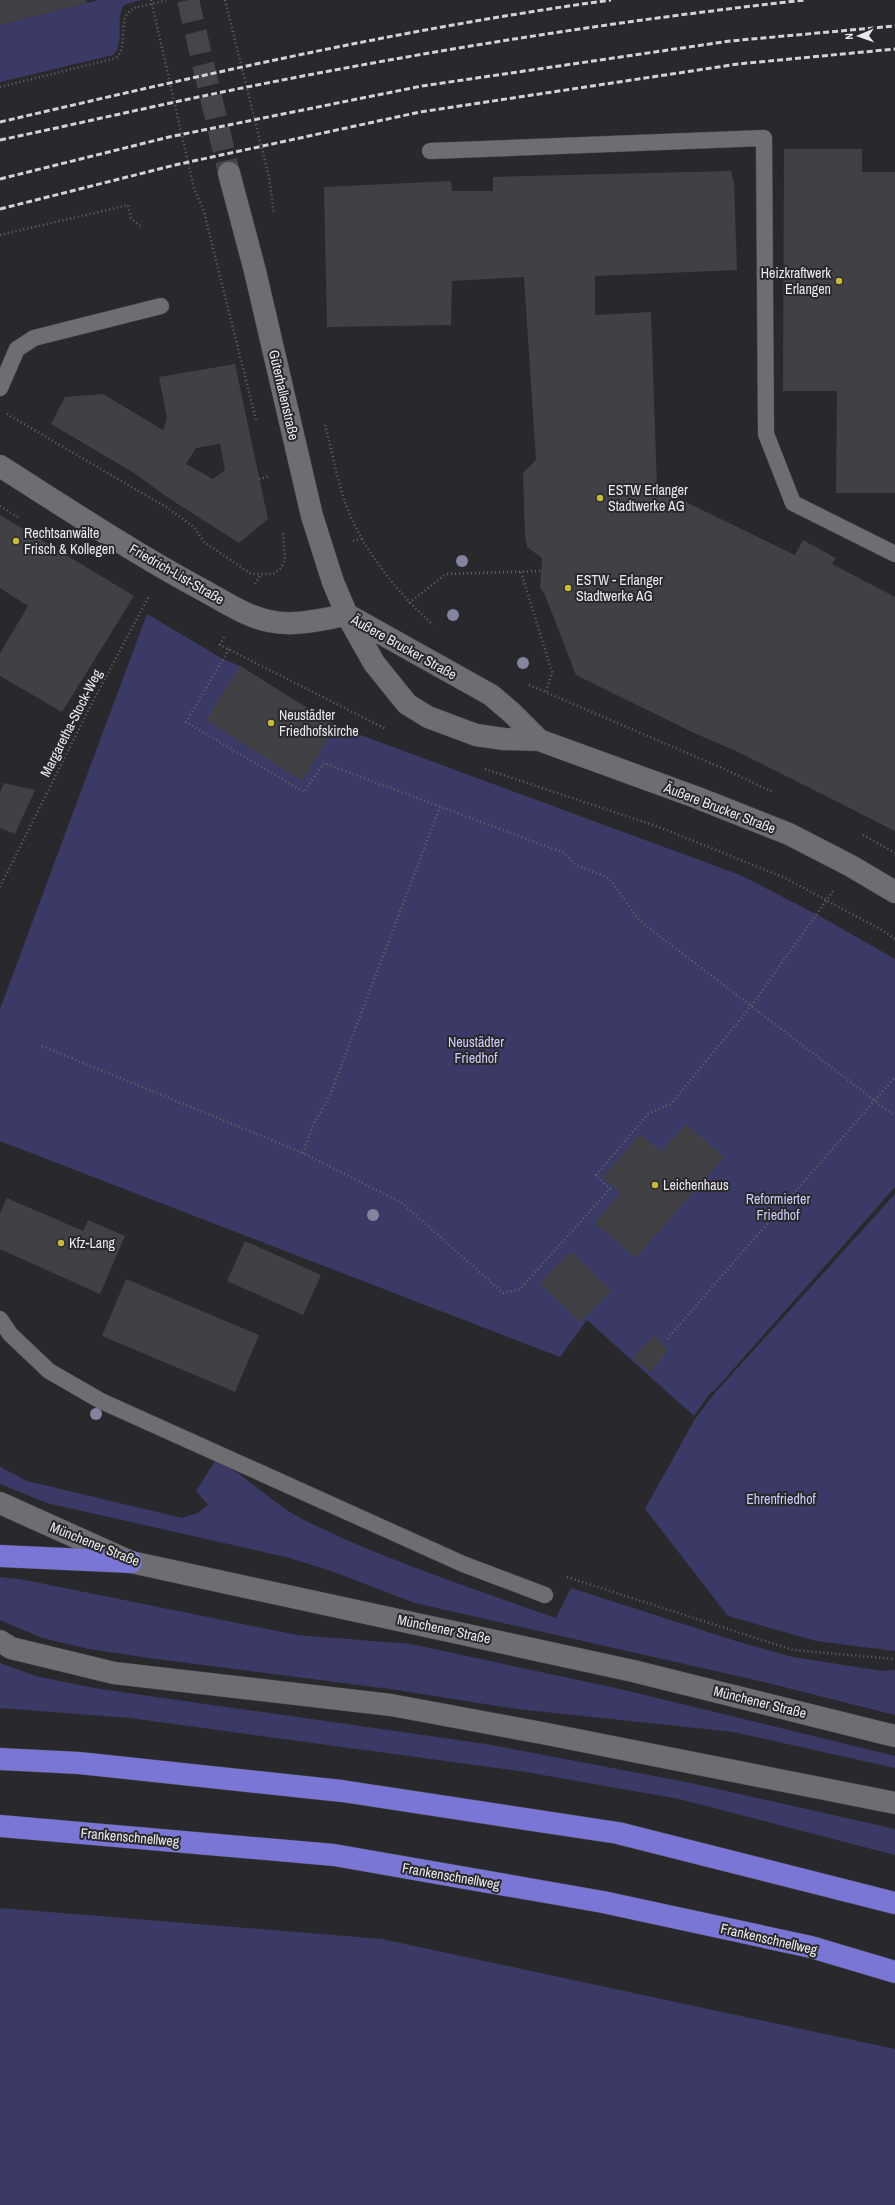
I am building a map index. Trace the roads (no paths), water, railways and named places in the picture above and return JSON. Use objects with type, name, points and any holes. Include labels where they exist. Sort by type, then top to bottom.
[{"type":"highway","points":[[0,1556],[131,1562]]},
{"type":"highway","points":[[0,1759],[78,1763],[342,1791],[618,1833],[895,1903]]},
{"type":"highway","name":"Frankenschnellweg","points":[[0,1826],[334,1855],[611,1904],[811,1947],[895,1972]]},
{"type":"main road","name":"Güterhallenstraße","points":[[229,173],[255,271],[312,516],[333,582],[347,615]]},
{"type":"main road","name":"Friedrich-List-Straße","points":[[0,466],[166,570],[240,611],[258,619],[284,623],[298,623],[347,615]]},
{"type":"main road","name":"Äußere Brucker Straße","points":[[347,615],[374,663],[407,704],[428,717],[476,735],[504,739],[539,740],[698,798],[789,834],[851,866],[895,892]]},
{"type":"main road","name":"Äußere Brucker Straße","points":[[347,615],[491,695],[511,712],[539,740]]},
{"type":"main road","name":"Münchener Straße","points":[[0,1503],[131,1562],[633,1671],[895,1736]]},
{"type":"main road","points":[[0,1641],[11,1648],[114,1674],[391,1705],[542,1733],[895,1803]]},
{"type":"lane","points":[[430,151],[764,138],[766,434],[793,503],[895,554]]},
{"type":"lane","points":[[0,388],[18,349],[34,338],[161,306]]},
{"type":"lane","points":[[0,1319],[10,1334],[49,1371],[101,1401],[463,1564],[545,1595]]},
{"type":"tunnel","points":[[188,0],[229,173]]},
{"type":"railway","points":[[0,122],[304,54],[457,24],[611,0]]},
{"type":"railway","points":[[0,140],[225,92],[393,59],[599,26],[805,0]]},
{"type":"railway","points":[[0,179],[169,137],[422,86],[730,41],[895,26]]},
{"type":"railway","points":[[0,209],[175,165],[420,112],[738,64],[895,49]]},
{"type":"place","name":"Heizkraftwerk Erlangen","points":[[839,281]]},
{"type":"place","name":"ESTW Erlanger Stadtwerke AG","points":[[600,498]]},
{"type":"place","name":"Rechtsanwälte Frisch & Kollegen","points":[[16,541]]},
{"type":"place","name":"ESTW - Erlanger Stadtwerke AG","points":[[568,588]]},
{"type":"place","name":"Neustädter Friedhofskirche","points":[[271,723]]},
{"type":"place","name":"Leichenhaus","points":[[655,1185]]},
{"type":"place","name":"Kfz-Lang","points":[[61,1243]]},
{"type":"park label","name":"Neustädter Friedhof","points":[[476,1050]]},
{"type":"park label","name":"Reformierter Friedhof","points":[[778,1208]]},
{"type":"park label","name":"Ehrenfriedhof","points":[[781,1499]]}]
